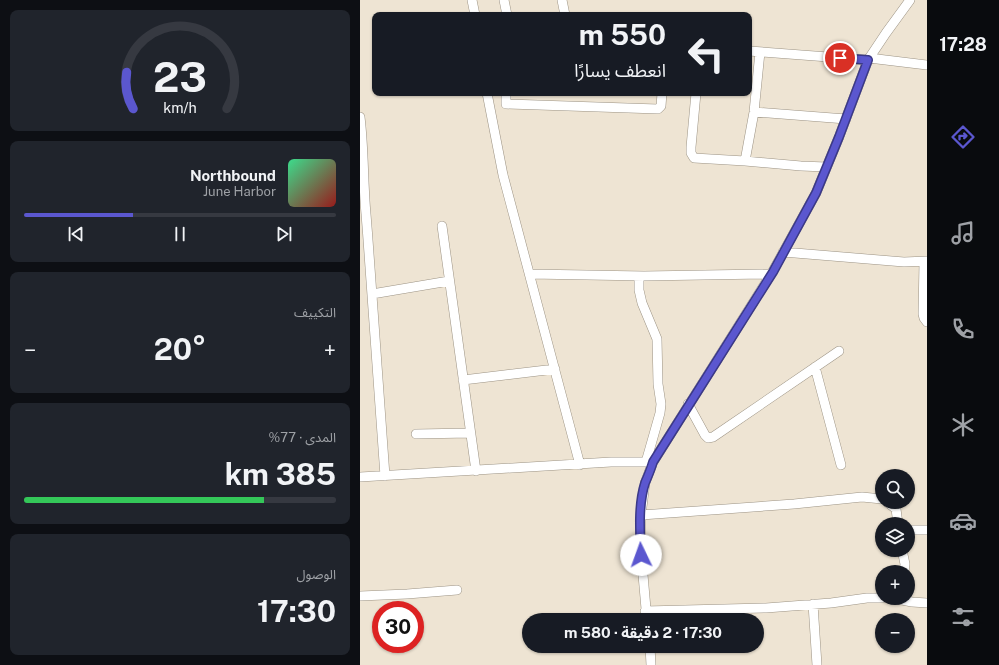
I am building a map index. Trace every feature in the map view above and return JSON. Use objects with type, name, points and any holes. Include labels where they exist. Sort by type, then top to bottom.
[{"type":"street","points":[[472,0],[474,12]]},
{"type":"street","points":[[504,0],[506,12]]},
{"type":"street","points":[[562,0],[564,12]]},
{"type":"street","points":[[649,462],[771,274],[816,193],[868,59],[910,0]]},
{"type":"street","points":[[752,52],[868,59],[927,65]]},
{"type":"street","points":[[745,161],[754,112],[760,52]]},
{"type":"street","points":[[488,96],[503,175],[580,465]]},
{"type":"street","points":[[506,96],[506,104],[658,110],[661,106],[662,96]]},
{"type":"street","points":[[696,96],[691,147],[692,156],[700,159],[826,167]]},
{"type":"street","points":[[754,112],[846,119]]},
{"type":"street","points":[[360,117],[363,143],[365,207],[384,476]]},
{"type":"street","points":[[442,226],[476,471]]},
{"type":"street","points":[[783,252],[904,262],[926,261],[922,314],[927,322]]},
{"type":"street","points":[[530,274],[639,276],[771,274]]},
{"type":"street","points":[[639,276],[639,290],[642,303],[657,339],[658,384],[661,404],[645,483],[641,515],[640,541],[646,613]]},
{"type":"street","points":[[372,294],[449,281]]},
{"type":"street","points":[[688,404],[708,438],[713,437],[839,351]]},
{"type":"street","points":[[815,367],[841,465]]},
{"type":"street","points":[[463,380],[555,369]]},
{"type":"street","points":[[416,434],[470,433]]},
{"type":"street","points":[[360,477],[611,462],[649,462]]},
{"type":"street","points":[[641,515],[794,504],[862,497],[875,498]]},
{"type":"street","points":[[915,530],[927,530]]},
{"type":"street","points":[[360,596],[457,590]]},
{"type":"street","points":[[680,613],[766,608],[875,598]]},
{"type":"street","points":[[915,601],[927,603]]},
{"type":"street","points":[[813,604],[817,665]]},
{"type":"street","points":[[650,653],[651,665]]},
{"type":"route","points":[[641,555],[640,541],[642,500],[645,483],[653,462],[773,272],[816,193],[839,137],[868,60],[840,58]]}]
